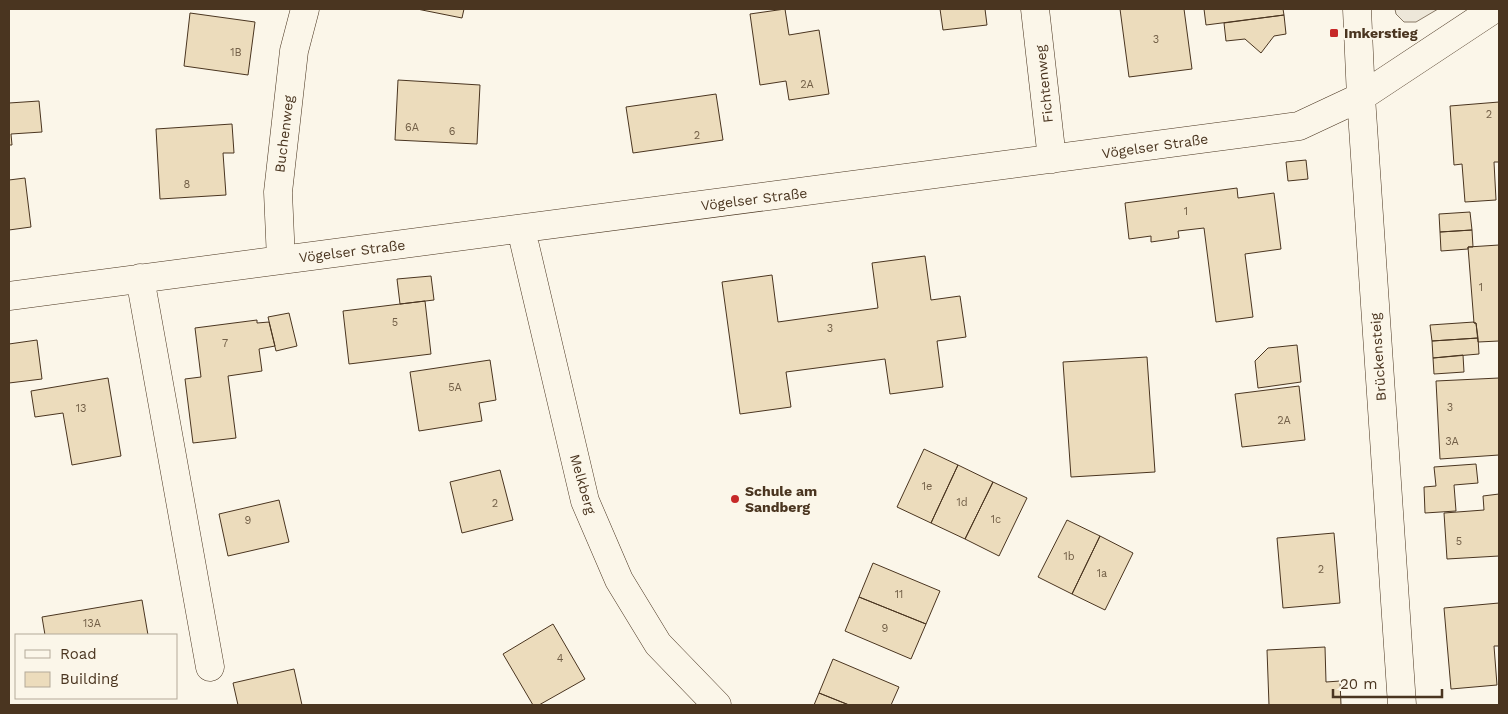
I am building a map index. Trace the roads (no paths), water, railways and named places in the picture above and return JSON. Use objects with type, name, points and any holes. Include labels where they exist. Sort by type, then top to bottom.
[{"type":"street","name":"Buchenweg","points":[[281,260],[278,192],[294,51],[305,9]]},
{"type":"street","name":"Fichtenweg","points":[[1035,9],[1052,159]]},
{"type":"street","name":"Brückensteig","points":[[1357,9],[1361,97],[1402,705]]},
{"type":"street","name":"Vögelser Straße","points":[[9,296],[1299,126],[1361,97],[1494,9]]},
{"type":"street","name":"Melkberg","points":[[521,229],[585,500],[619,580],[658,644],[717,705]]},
{"type":"street","points":[[140,278],[210,667]]},
{"type":"place","name":"Imkerstieg","points":[[1334,33]]},
{"type":"place","name":"Schule am Sandberg","points":[[735,499]]}]
